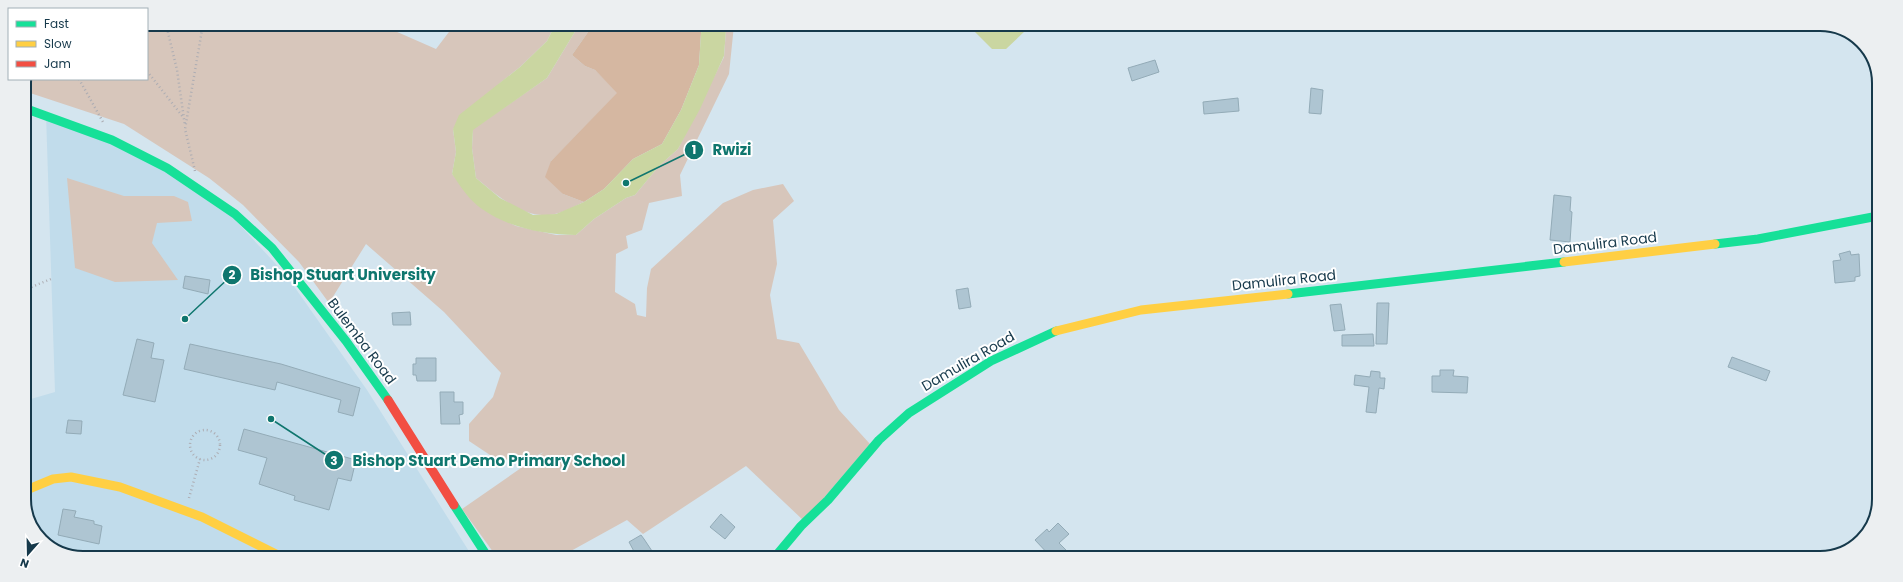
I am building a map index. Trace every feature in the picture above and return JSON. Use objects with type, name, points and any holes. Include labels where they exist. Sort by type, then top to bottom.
[{"type":"street","name":"Bulemba Road","points":[[31,111],[112,140],[167,168],[235,214],[272,248],[342,335],[388,400],[483,551]]},
{"type":"street","name":"Damulira Road","points":[[780,551],[801,526],[828,500],[879,440],[909,413],[991,361],[1057,330],[1141,310],[1554,264],[1590,258],[1758,239],[1872,217]]},
{"type":"street","points":[[31,488],[53,479],[76,478],[120,487],[186,511],[270,551]]},
{"type":"path","points":[[168,31],[177,70],[185,129],[199,189]]},
{"type":"path","points":[[185,129],[202,31]]},
{"type":"path","points":[[148,72],[183,117]]},
{"type":"path","points":[[80,80],[112,140]]},
{"type":"path","points":[[31,287],[51,279]]},
{"type":"path","points":[[207,430],[216,435],[220,444],[218,454],[210,459],[200,459],[192,453],[189,444],[193,434],[198,431],[207,430]]},
{"type":"path","points":[[186,511],[200,459]]},
{"type":"shaded area","points":[[148,31],[395,31],[436,49],[450,31],[552,31],[547,41],[520,67],[500,83],[453,129],[456,152],[452,174],[483,209],[516,226],[556,235],[576,235],[594,219],[626,198],[635,195],[659,166],[678,149],[724,57],[726,31],[733,31],[729,74],[680,175],[682,196],[649,203],[642,230],[626,236],[628,248],[616,254],[615,292],[635,304],[637,315],[646,317],[647,288],[651,269],[723,203],[753,190],[783,184],[794,201],[773,220],[777,264],[770,295],[777,339],[799,343],[839,410],[870,444],[804,521],[746,466],[643,534],[627,520],[571,551],[492,551],[462,509],[544,452],[522,463],[493,457],[469,441],[469,424],[493,397],[501,373],[444,312],[366,244],[329,303],[299,262],[243,205],[209,178],[124,124],[31,93],[31,80],[148,80]]},
{"type":"shaded area","points":[[552,31],[575,31],[547,78],[473,130],[472,148],[476,178],[500,198],[533,215],[556,214],[584,202],[604,189],[633,159],[662,144],[681,110],[699,65],[702,31],[726,31],[724,56],[700,109],[678,149],[659,166],[635,195],[626,198],[594,219],[576,235],[540,232],[515,226],[493,216],[473,202],[452,174],[456,152],[453,129],[459,115],[520,67],[547,41]]},
{"type":"shaded area","points":[[575,31],[589,31],[572,55],[585,66],[595,70],[618,93],[551,161],[563,194],[584,202],[555,214],[544,215],[533,214],[512,205],[502,199],[476,178],[472,148],[473,129],[547,78]]},
{"type":"shaded area","points":[[589,31],[702,31],[699,65],[681,110],[662,144],[633,159],[604,189],[584,202],[563,194],[545,177],[551,161],[617,93],[595,70],[585,66],[572,55]]},
{"type":"shaded area","points":[[974,31],[1025,31],[1006,49],[992,49]]},
{"type":"shaded area","points":[[46,114],[115,140],[224,208],[286,275],[367,390],[469,551],[76,551],[63,547],[49,538],[48,534],[44,533],[35,519],[32,509],[31,399],[55,392]]},
{"type":"shaded area","points":[[67,178],[124,196],[174,196],[188,202],[192,221],[157,223],[152,243],[178,280],[115,282],[75,268]]},
{"type":"building","points":[[1155,60],[1159,72],[1132,81],[1128,68]]},
{"type":"building","points":[[1311,88],[1323,90],[1321,114],[1309,113]]},
{"type":"building","points":[[1238,98],[1239,111],[1204,114],[1203,102]]},
{"type":"building","points":[[1554,195],[1571,197],[1570,211],[1572,212],[1570,242],[1550,240]]},
{"type":"building","points":[[1850,251],[1851,255],[1859,254],[1860,276],[1855,277],[1855,281],[1835,283],[1833,261],[1841,260],[1839,254]]},
{"type":"building","points":[[185,276],[210,280],[208,294],[183,288]]},
{"type":"building","points":[[968,288],[971,307],[959,309],[956,290]]},
{"type":"building","points":[[1377,303],[1389,303],[1387,344],[1376,344]]},
{"type":"building","points":[[1341,304],[1345,330],[1334,331],[1330,305]]},
{"type":"building","points":[[410,312],[411,325],[393,325],[392,313]]},
{"type":"building","points":[[1373,334],[1374,346],[1342,346],[1342,335]]},
{"type":"building","points":[[137,339],[154,343],[151,358],[164,360],[155,402],[123,395]]},
{"type":"building","points":[[190,344],[281,364],[360,388],[353,416],[338,412],[341,400],[277,382],[275,390],[184,369]]},
{"type":"building","points":[[1732,357],[1770,371],[1766,381],[1728,367]]},
{"type":"building","points":[[416,358],[436,358],[436,381],[417,381],[416,375],[413,375],[413,364],[416,364]]},
{"type":"building","points":[[1440,370],[1454,370],[1453,376],[1468,377],[1467,393],[1432,392],[1432,376],[1440,376]]},
{"type":"building","points":[[1371,371],[1380,372],[1380,378],[1385,378],[1384,389],[1379,388],[1376,413],[1366,412],[1369,387],[1354,385],[1355,375],[1370,377]]},
{"type":"building","points":[[440,392],[454,392],[454,402],[463,402],[463,414],[459,415],[460,424],[441,424]]},
{"type":"building","points":[[68,420],[82,421],[81,434],[66,433]]},
{"type":"building","points":[[244,429],[356,460],[351,481],[338,478],[329,510],[294,500],[295,496],[259,484],[267,458],[238,450]]},
{"type":"building","points":[[63,509],[76,511],[74,517],[94,521],[94,524],[102,526],[99,544],[58,535]]},
{"type":"building","points":[[721,514],[735,527],[725,539],[710,527]]},
{"type":"building","points":[[1058,523],[1069,534],[1059,543],[1067,551],[1045,551],[1035,540],[1047,529],[1049,532]]},
{"type":"building","points":[[641,535],[652,551],[634,551],[629,542]]},
{"type":"traffic: fast","points":[[31,111],[112,140],[167,168],[235,214],[272,248],[346,341],[388,400]]},
{"type":"traffic: fast","points":[[1715,244],[1758,239],[1872,217]]},
{"type":"traffic: fast","points":[[1288,294],[1564,262]]},
{"type":"traffic: fast","points":[[780,551],[801,526],[828,500],[879,440],[909,413],[991,361],[1056,331]]},
{"type":"traffic: fast","points":[[454,505],[484,551]]},
{"type":"traffic: slow","points":[[1564,262],[1715,244]]},
{"type":"traffic: slow","points":[[1056,331],[1141,310],[1288,294]]},
{"type":"traffic: slow","points":[[31,488],[53,479],[71,477],[120,487],[202,517],[270,551]]},
{"type":"traffic: jam","points":[[388,400],[454,505]]},
{"type":"place","name":"Rwizi","points":[[626,183]]},
{"type":"place","name":"Bishop Stuart University","points":[[185,319]]},
{"type":"place","name":"Bishop Stuart Demo Primary School","points":[[271,419]]}]
